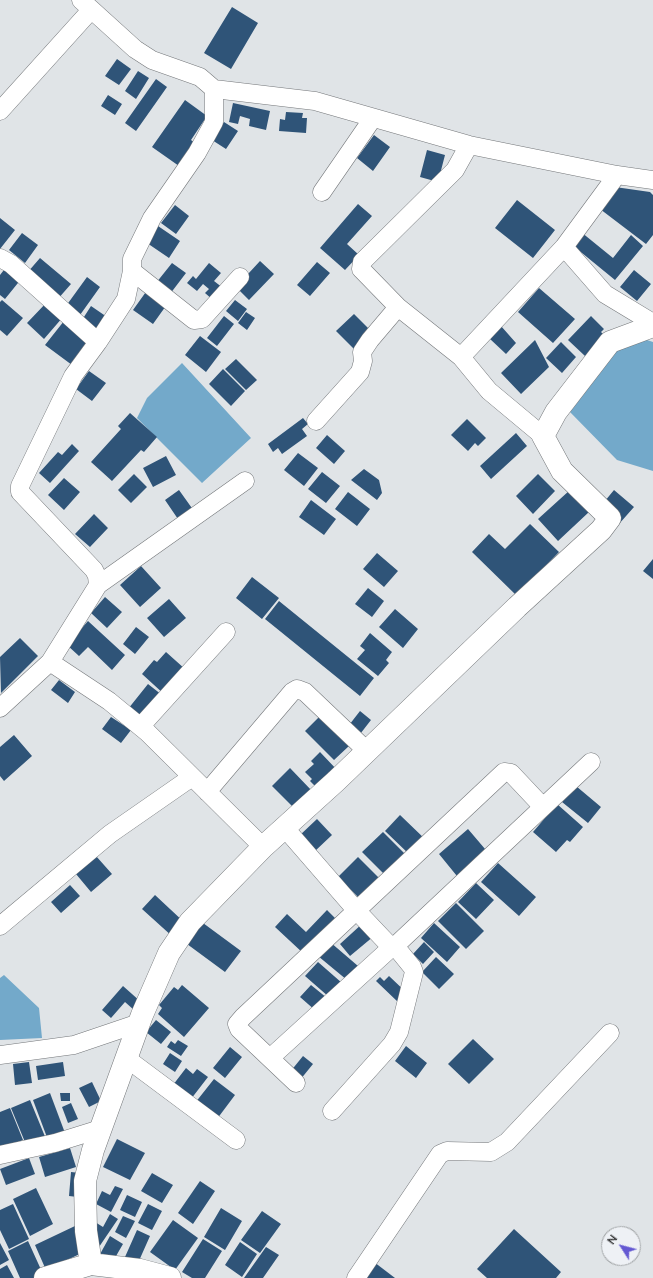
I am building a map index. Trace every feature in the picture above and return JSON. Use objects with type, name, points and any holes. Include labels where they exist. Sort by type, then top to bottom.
[{"type":"street","points":[[0,111],[86,5],[135,50],[152,60],[200,77],[214,89],[315,101],[469,145],[617,175],[653,180]]},
{"type":"street","points":[[98,585],[97,576],[94,570],[24,498],[20,489],[73,376],[98,342],[126,299],[132,271],[132,259],[152,218],[197,154],[214,122],[214,89]]},
{"type":"street","points":[[322,192],[373,118]]},
{"type":"street","points":[[91,1264],[86,1231],[86,1181],[100,1129],[139,1023],[169,953],[190,922],[263,847],[367,751],[517,607],[601,530],[610,518],[562,471],[543,436],[489,391],[461,357],[398,307],[361,268],[362,262],[455,170],[469,145]]},
{"type":"street","points":[[461,357],[564,247],[617,175]]},
{"type":"street","points":[[564,247],[605,294],[653,325]]},
{"type":"street","points":[[0,258],[11,264],[98,342]]},
{"type":"street","points":[[132,271],[194,320],[202,319],[240,277]]},
{"type":"street","points":[[316,421],[360,372],[363,361],[362,352],[370,340],[398,307]]},
{"type":"street","points":[[543,436],[556,412],[610,342],[653,325]]},
{"type":"street","points":[[0,708],[50,662],[98,585],[245,481]]},
{"type":"street","points":[[141,726],[226,632]]},
{"type":"street","points":[[50,662],[109,701],[141,726],[263,847]]},
{"type":"street","points":[[207,792],[292,692],[297,689],[305,692],[367,751]]},
{"type":"street","points":[[270,1058],[394,946],[591,762]]},
{"type":"street","points":[[296,1082],[239,1029],[237,1024],[356,910],[504,772],[507,771],[512,773],[543,807]]},
{"type":"street","points":[[0,926],[110,834],[192,777]]},
{"type":"street","points":[[284,827],[356,910],[390,946],[394,946],[412,967],[414,972],[399,1032],[392,1044],[332,1111]]},
{"type":"street","points":[[0,1055],[74,1046],[139,1023]]},
{"type":"street","points":[[356,1278],[440,1154],[447,1151],[491,1152],[498,1149],[507,1142],[610,1033]]},
{"type":"street","points":[[126,1058],[236,1140]]},
{"type":"street","points":[[0,1155],[55,1143],[100,1129]]},
{"type":"street","points":[[45,1278],[91,1264],[140,1270],[170,1278]]},
{"type":"water","points":[[629,334],[653,342],[653,471],[617,460],[570,412]]},
{"type":"water","points":[[182,363],[251,438],[202,483],[137,418],[147,398]]},
{"type":"water","points":[[4,975],[39,1008],[42,1038],[0,1040],[0,978]]},
{"type":"building","points":[[232,7],[258,23],[231,69],[204,53]]},
{"type":"building","points":[[117,59],[131,69],[119,85],[105,76]]},
{"type":"building","points":[[138,71],[149,78],[136,99],[125,91]]},
{"type":"building","points":[[156,79],[167,87],[136,131],[125,123]]},
{"type":"building","points":[[108,95],[122,104],[115,115],[101,106]]},
{"type":"building","points":[[185,100],[207,116],[191,140],[195,143],[179,166],[152,147]]},
{"type":"building","points":[[233,103],[270,111],[266,130],[249,126],[250,119],[240,116],[238,124],[229,122]]},
{"type":"building","points":[[286,112],[303,113],[302,118],[307,118],[306,133],[279,131],[280,119],[285,120]]},
{"type":"building","points":[[224,122],[238,131],[226,149],[212,140]]},
{"type":"building","points":[[374,135],[390,147],[373,171],[357,158]]},
{"type":"building","points":[[427,150],[445,155],[438,182],[420,177]]},
{"type":"building","points":[[615,187],[650,192],[653,195],[653,235],[646,244],[600,209]]},
{"type":"building","points":[[517,200],[555,230],[533,258],[495,228]]},
{"type":"building","points":[[358,204],[372,216],[347,244],[359,255],[345,270],[320,248]]},
{"type":"building","points":[[175,205],[189,216],[176,234],[161,223]]},
{"type":"building","points":[[0,218],[15,230],[0,249]]},
{"type":"building","points":[[158,226],[180,241],[169,258],[147,243]]},
{"type":"building","points":[[581,232],[613,258],[631,235],[643,246],[615,280],[571,244]]},
{"type":"building","points":[[22,233],[38,245],[25,263],[9,250]]},
{"type":"building","points":[[40,258],[71,284],[57,300],[27,273]]},
{"type":"building","points":[[260,261],[274,274],[249,300],[236,287]]},
{"type":"building","points":[[317,262],[330,273],[310,296],[297,285]]},
{"type":"building","points":[[172,263],[186,273],[170,294],[156,283]]},
{"type":"building","points":[[209,263],[221,273],[214,281],[223,288],[213,300],[205,293],[209,289],[203,284],[197,291],[187,283],[193,276],[196,279]]},
{"type":"building","points":[[7,266],[22,278],[5,299],[0,295],[0,275]]},
{"type":"building","points":[[634,270],[651,284],[637,301],[620,287]]},
{"type":"building","points":[[87,277],[100,287],[80,315],[66,306]]},
{"type":"building","points":[[539,288],[575,319],[553,343],[518,312]]},
{"type":"building","points":[[148,289],[168,303],[153,324],[133,310]]},
{"type":"building","points":[[2,300],[23,318],[7,336],[0,330],[0,302]]},
{"type":"building","points":[[235,300],[247,309],[238,321],[226,311]]},
{"type":"building","points":[[47,302],[63,317],[44,339],[27,323]]},
{"type":"building","points":[[91,306],[107,317],[98,331],[82,320]]},
{"type":"building","points":[[246,312],[255,318],[247,330],[238,323]]},
{"type":"building","points":[[354,314],[373,333],[356,351],[336,331]]},
{"type":"building","points":[[224,316],[234,324],[217,346],[207,338]]},
{"type":"building","points":[[591,316],[604,329],[601,332],[604,335],[585,356],[568,340]]},
{"type":"building","points":[[64,321],[90,341],[72,365],[45,345]]},
{"type":"building","points":[[501,326],[516,343],[506,354],[489,338]]},
{"type":"building","points":[[200,336],[221,352],[206,372],[185,355]]},
{"type":"building","points":[[535,340],[549,367],[521,394],[501,373]]},
{"type":"building","points":[[561,342],[576,357],[562,373],[546,358]]},
{"type":"building","points":[[236,359],[257,380],[246,390],[225,369]]},
{"type":"building","points":[[223,369],[245,391],[231,406],[209,384]]},
{"type":"building","points":[[89,371],[106,383],[92,401],[76,389]]},
{"type":"building","points":[[130,413],[157,437],[144,452],[141,450],[112,481],[91,462],[121,429],[118,426]]},
{"type":"building","points":[[303,418],[308,424],[302,429],[307,436],[282,454],[278,448],[273,452],[268,444]]},
{"type":"building","points":[[467,419],[486,438],[478,446],[475,443],[468,451],[451,435]]},
{"type":"building","points":[[516,433],[527,446],[491,479],[480,466]]},
{"type":"building","points":[[327,435],[345,451],[334,464],[316,448]]},
{"type":"building","points":[[72,444],[79,451],[50,483],[39,473],[58,452],[62,455]]},
{"type":"building","points":[[298,453],[318,468],[304,486],[284,470]]},
{"type":"building","points":[[166,456],[176,475],[153,487],[143,468]]},
{"type":"building","points":[[364,469],[379,480],[382,493],[377,500],[351,480]]},
{"type":"building","points":[[322,472],[340,486],[326,503],[308,489]]},
{"type":"building","points":[[134,474],[147,487],[131,503],[118,490]]},
{"type":"building","points":[[538,474],[555,491],[533,514],[516,496]]},
{"type":"building","points":[[64,478],[80,492],[64,510],[48,495]]},
{"type":"building","points":[[179,490],[194,511],[180,522],[165,500]]},
{"type":"building","points":[[570,490],[589,512],[558,541],[538,519]]},
{"type":"building","points":[[614,490],[634,507],[619,524],[600,507]]},
{"type":"building","points":[[348,492],[370,509],[357,526],[335,509]]},
{"type":"building","points":[[311,500],[336,519],[324,535],[299,517]]},
{"type":"building","points":[[94,514],[108,528],[90,547],[75,534]]},
{"type":"building","points":[[530,524],[559,552],[517,596],[472,552],[489,534],[505,549]]},
{"type":"building","points":[[377,553],[398,571],[384,587],[363,569]]},
{"type":"building","points":[[653,559],[653,579],[643,571]]},
{"type":"building","points":[[141,566],[161,588],[140,607],[120,585]]},
{"type":"building","points":[[252,577],[279,598],[262,619],[236,598]]},
{"type":"building","points":[[368,588],[384,601],[372,617],[355,604]]},
{"type":"building","points":[[105,597],[122,612],[107,628],[91,613]]},
{"type":"building","points":[[169,599],[186,618],[164,637],[147,618]]},
{"type":"building","points":[[279,601],[374,678],[360,696],[265,619]]},
{"type":"building","points":[[395,609],[418,629],[403,648],[379,627]]},
{"type":"building","points":[[88,621],[125,655],[112,670],[88,647],[79,656],[67,645]]},
{"type":"building","points":[[136,627],[149,637],[135,654],[123,644]]},
{"type":"building","points":[[370,633],[392,652],[386,660],[389,663],[378,676],[357,659],[365,650],[360,646]]},
{"type":"building","points":[[20,638],[38,656],[1,693],[0,657]]},
{"type":"building","points":[[166,652],[185,669],[165,695],[142,674],[154,660],[157,662]]},
{"type":"building","points":[[59,680],[75,692],[68,703],[51,690]]},
{"type":"building","points":[[148,684],[162,695],[142,720],[128,709]]},
{"type":"building","points":[[360,711],[371,720],[357,738],[346,729]]},
{"type":"building","points":[[320,716],[349,746],[334,760],[305,731]]},
{"type":"building","points":[[111,717],[131,730],[121,743],[102,729]]},
{"type":"building","points":[[14,735],[32,756],[4,781],[0,776],[0,747]]},
{"type":"building","points":[[320,752],[339,772],[320,791],[310,781],[312,779],[305,772],[314,764],[311,761]]},
{"type":"building","points":[[290,768],[313,792],[295,809],[272,786]]},
{"type":"building","points":[[576,786],[601,807],[588,823],[562,802]]},
{"type":"building","points":[[557,804],[583,827],[570,842],[567,840],[556,852],[533,832]]},
{"type":"building","points":[[400,815],[426,840],[411,856],[385,831]]},
{"type":"building","points":[[317,819],[332,835],[314,852],[299,836]]},
{"type":"building","points":[[468,829],[491,856],[461,881],[439,854]]},
{"type":"building","points":[[383,832],[407,856],[387,877],[362,852]]},
{"type":"building","points":[[96,856],[112,874],[91,892],[76,874]]},
{"type":"building","points":[[358,857],[383,882],[363,902],[338,877]]},
{"type":"building","points":[[498,863],[536,897],[519,916],[481,882]]},
{"type":"building","points":[[476,883],[494,900],[476,919],[458,902]]},
{"type":"building","points":[[70,885],[80,896],[61,913],[51,902]]},
{"type":"building","points":[[155,895],[185,923],[173,937],[142,909]]},
{"type":"building","points":[[456,903],[484,931],[466,949],[438,921]]},
{"type":"building","points":[[327,910],[337,920],[304,954],[275,927],[287,914],[306,932]]},
{"type":"building","points":[[203,923],[241,951],[225,972],[187,944]]},
{"type":"building","points":[[363,923],[374,936],[350,956],[340,944]]},
{"type":"building","points":[[434,923],[460,947],[447,962],[421,938]]},
{"type":"building","points":[[330,942],[358,966],[347,980],[318,956]]},
{"type":"building","points":[[424,942],[434,952],[423,964],[413,954]]},
{"type":"building","points":[[436,957],[454,974],[439,989],[422,972]]},
{"type":"building","points":[[318,962],[342,983],[329,997],[305,976]]},
{"type":"building","points":[[389,976],[408,994],[399,1003],[376,981],[380,977],[384,981]]},
{"type":"building","points":[[182,985],[209,1008],[184,1037],[158,1014],[162,1008],[159,1005],[174,987],[178,990]]},
{"type":"building","points":[[311,985],[327,998],[316,1011],[300,997]]},
{"type":"building","points":[[123,986],[141,1002],[134,1010],[125,1002],[111,1018],[102,1010]]},
{"type":"building","points":[[156,1020],[171,1032],[161,1044],[146,1032]]},
{"type":"building","points":[[473,1039],[494,1059],[469,1084],[448,1064]]},
{"type":"building","points":[[178,1040],[188,1046],[181,1056],[167,1047],[171,1041],[175,1044]]},
{"type":"building","points":[[406,1046],[427,1063],[416,1078],[395,1061]]},
{"type":"building","points":[[230,1047],[242,1057],[225,1078],[213,1068]]},
{"type":"building","points":[[170,1053],[182,1061],[175,1072],[163,1064]]},
{"type":"building","points":[[303,1056],[313,1064],[300,1080],[290,1072]]},
{"type":"building","points":[[29,1062],[32,1083],[15,1085],[13,1064]]},
{"type":"building","points":[[63,1062],[65,1076],[38,1080],[36,1066]]},
{"type":"building","points":[[186,1068],[193,1074],[197,1069],[208,1077],[191,1099],[173,1085]]},
{"type":"building","points":[[214,1079],[235,1095],[217,1119],[195,1103]]},
{"type":"building","points":[[92,1082],[101,1101],[89,1107],[79,1088]]},
{"type":"building","points":[[50,1093],[65,1133],[48,1140],[33,1100]]},
{"type":"building","points":[[60,1093],[70,1093],[70,1101],[61,1101]]},
{"type":"building","points":[[30,1100],[46,1139],[27,1147],[11,1108]]},
{"type":"building","points":[[71,1103],[78,1119],[68,1123],[62,1107]]},
{"type":"building","points":[[10,1108],[23,1140],[0,1150],[0,1112]]},
{"type":"building","points":[[117,1139],[145,1153],[130,1180],[103,1167]]},
{"type":"building","points":[[70,1148],[76,1167],[45,1177],[39,1157]]},
{"type":"building","points":[[29,1158],[35,1174],[6,1185],[0,1169]]},
{"type":"building","points":[[71,1172],[80,1173],[78,1197],[69,1196]]},
{"type":"building","points":[[152,1173],[173,1185],[162,1203],[141,1191]]},
{"type":"building","points":[[200,1181],[215,1191],[193,1224],[178,1213]]},
{"type":"building","points":[[115,1186],[123,1189],[111,1212],[96,1204],[102,1191],[110,1195]]},
{"type":"building","points":[[36,1188],[53,1224],[30,1236],[13,1199]]},
{"type":"building","points":[[127,1195],[142,1202],[135,1217],[120,1210]]},
{"type":"building","points":[[13,1204],[29,1239],[9,1249],[0,1230],[0,1210]]},
{"type":"building","points":[[148,1204],[162,1211],[152,1230],[138,1223]]},
{"type":"building","points":[[221,1208],[242,1221],[225,1250],[204,1237]]},
{"type":"building","points":[[262,1211],[281,1224],[260,1253],[241,1240]]},
{"type":"building","points":[[110,1214],[118,1219],[99,1247],[95,1222],[103,1227]]},
{"type":"building","points":[[123,1216],[135,1221],[126,1238],[115,1232]]},
{"type":"building","points":[[173,1220],[198,1238],[175,1270],[150,1252]]},
{"type":"building","points":[[75,1226],[86,1251],[46,1270],[35,1245]]},
{"type":"building","points":[[514,1229],[561,1272],[556,1278],[487,1278],[477,1269]]},
{"type":"building","points":[[137,1230],[150,1236],[138,1263],[125,1257]]},
{"type":"building","points":[[110,1236],[123,1244],[112,1263],[99,1256]]},
{"type":"building","points":[[203,1239],[222,1251],[205,1278],[192,1278],[182,1272]]},
{"type":"building","points":[[28,1241],[43,1274],[35,1278],[20,1278],[8,1251]]},
{"type":"building","points":[[240,1242],[257,1254],[242,1277],[225,1265]]},
{"type":"building","points":[[0,1243],[9,1260],[0,1265]]},
{"type":"building","points":[[266,1247],[279,1255],[263,1278],[244,1278]]},
{"type":"building","points":[[374,1262],[395,1278],[366,1278]]},
{"type":"building","points":[[7,1265],[14,1278],[0,1278],[0,1269]]}]
